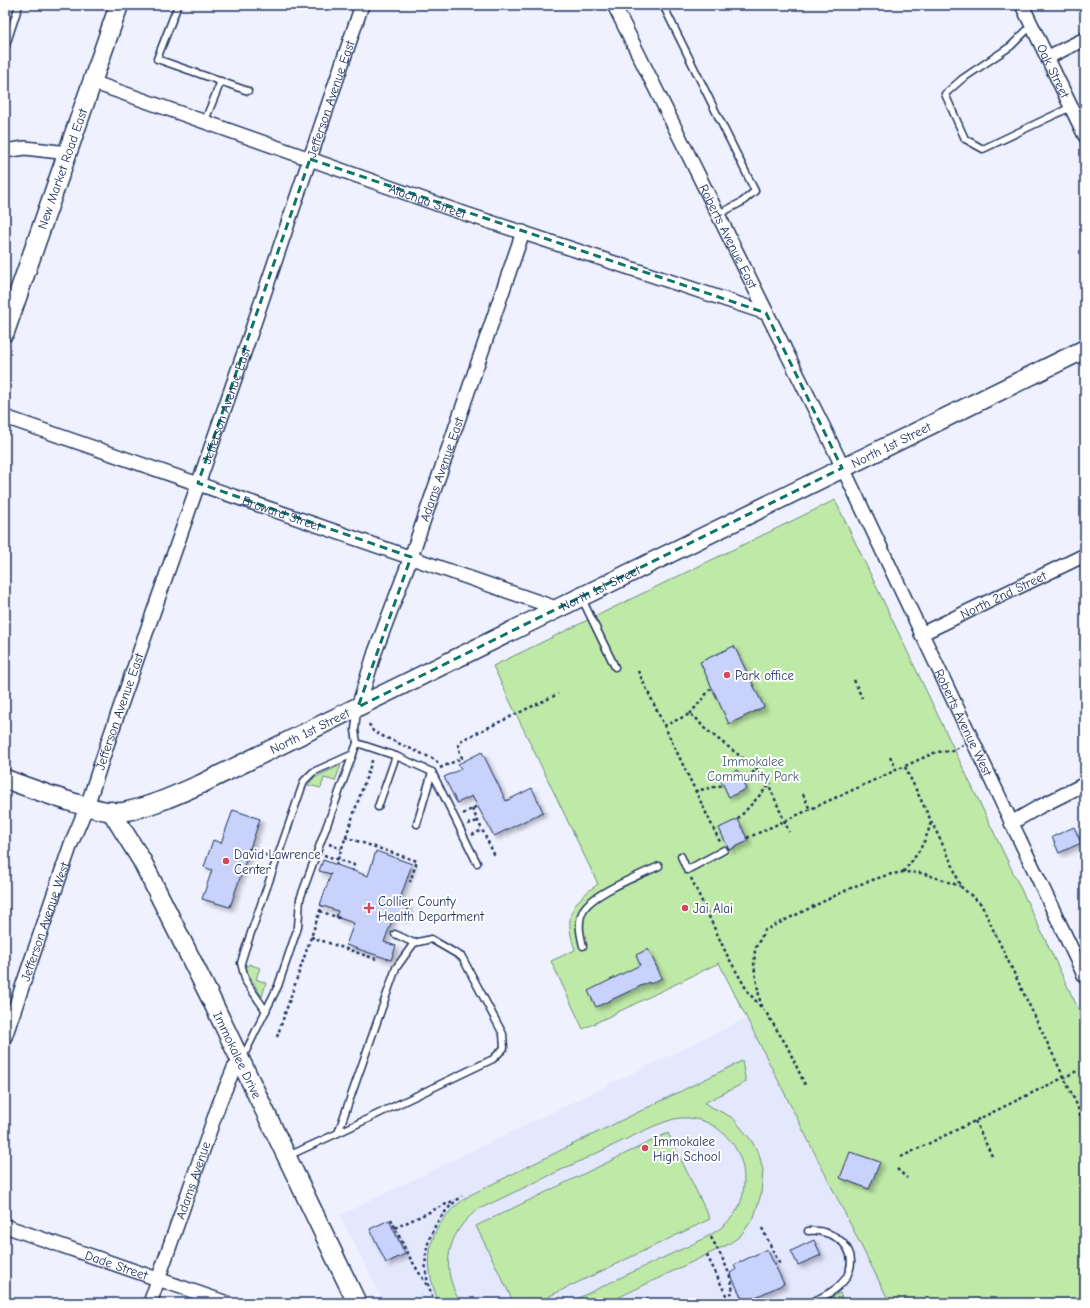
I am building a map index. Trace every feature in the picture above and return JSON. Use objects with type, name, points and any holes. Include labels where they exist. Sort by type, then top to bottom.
[{"type":"street","name":"New Market Road East","points":[[5,332],[119,5]]},
{"type":"street","name":"Jefferson Avenue East","points":[[88,806],[111,734],[362,5]]},
{"type":"street","name":"Roberts Avenue East","points":[[614,5],[842,468]]},
{"type":"street","name":"Oak Street","points":[[1022,5],[1085,136]]},
{"type":"street","points":[[1048,57],[1085,39]]},
{"type":"street","name":"Alachua Street","points":[[92,82],[204,123],[766,313]]},
{"type":"street","points":[[5,151],[25,148],[68,153]]},
{"type":"street","name":"Adams Avenue East","points":[[358,707],[375,652],[411,557],[523,232]]},
{"type":"street","name":"North 1st Street","points":[[5,779],[88,806],[110,811],[122,812],[167,798],[201,784],[559,609],[1085,349]]},
{"type":"street","name":"Broward Street","points":[[5,417],[559,609]]},
{"type":"street","name":"Roberts Avenue West","points":[[842,468],[1085,977]]},
{"type":"street","name":"North 2nd Street","points":[[921,634],[1085,555]]},
{"type":"street","points":[[1011,823],[1085,784]]},
{"type":"street","name":"Jefferson Avenue West","points":[[5,1037],[72,844],[88,806]]},
{"type":"street","name":"Immokalee Drive","points":[[110,811],[142,862],[241,1061],[357,1303]]},
{"type":"street","name":"Adams Avenue","points":[[150,1303],[219,1104],[234,1068],[241,1061]]},
{"type":"street","name":"Dade Street","points":[[5,1226],[227,1303]]},
{"type":"lane","points":[[5,48],[19,5]]},
{"type":"lane","points":[[178,5],[157,59],[248,91]]},
{"type":"lane","points":[[663,5],[755,191],[742,202],[718,215]]},
{"type":"lane","points":[[1032,25],[1011,46],[962,79],[945,94],[965,139],[983,149],[1071,107]]},
{"type":"lane","points":[[204,123],[221,81]]},
{"type":"lane","points":[[582,597],[615,667]]},
{"type":"lane","points":[[241,1061],[278,986],[298,927],[300,899],[357,743],[355,730],[358,707]]},
{"type":"lane","points":[[357,743],[396,756],[432,772],[477,863]]},
{"type":"lane","points":[[266,1011],[246,982],[241,963],[304,781],[313,772],[353,754]]},
{"type":"lane","points":[[378,807],[396,756]]},
{"type":"lane","points":[[417,824],[432,772]]},
{"type":"lane","points":[[680,856],[687,870],[724,850]]},
{"type":"lane","points":[[583,946],[579,928],[583,910],[592,900],[659,866]]},
{"type":"lane","points":[[287,1157],[493,1059],[504,1048],[503,1034],[462,957],[431,939],[414,943],[395,934]]},
{"type":"lane","points":[[338,1133],[396,968],[414,943]]},
{"type":"lane","points":[[808,1231],[823,1232],[845,1243],[851,1258],[851,1266],[847,1277],[843,1282],[824,1297],[810,1303]]},
{"type":"path","points":[[638,671],[724,850]]},
{"type":"path","points":[[854,680],[862,698]]},
{"type":"path","points":[[664,726],[690,714],[712,687]]},
{"type":"path","points":[[463,761],[458,747],[462,740],[558,694]]},
{"type":"path","points":[[690,714],[696,718],[704,728],[758,770],[770,784],[789,832]]},
{"type":"path","points":[[369,724],[373,731],[380,735]]},
{"type":"path","points":[[747,838],[936,752],[952,751],[963,745]]},
{"type":"path","points":[[890,757],[897,771]]},
{"type":"path","points":[[336,865],[373,758],[379,760]]},
{"type":"path","points":[[440,768],[462,758]]},
{"type":"path","points":[[905,767],[932,822],[960,886]]},
{"type":"path","points":[[741,778],[758,770]]},
{"type":"path","points":[[738,819],[770,784]]},
{"type":"path","points":[[696,791],[724,785]]},
{"type":"path","points":[[803,794],[810,810]]},
{"type":"path","points":[[463,814],[477,806]]},
{"type":"path","points":[[472,809],[495,856]]},
{"type":"path","points":[[468,825],[478,821]]},
{"type":"path","points":[[903,872],[921,851],[932,822]]},
{"type":"path","points":[[345,837],[417,861],[410,882]]},
{"type":"path","points":[[248,849],[269,856]]},
{"type":"path","points":[[317,853],[354,865],[352,871]]},
{"type":"path","points":[[687,870],[727,955],[748,992],[761,1007],[787,1046],[806,1087]]},
{"type":"path","points":[[761,1007],[754,966],[755,949],[765,930],[870,880],[903,872],[922,873],[960,886],[981,904],[1077,1105],[1085,1132]]},
{"type":"path","points":[[277,1037],[322,905]]},
{"type":"path","points":[[320,911],[342,919]]},
{"type":"path","points":[[311,937],[376,959]]},
{"type":"path","points":[[900,1157],[1077,1071]]},
{"type":"path","points":[[975,1121],[992,1156]]},
{"type":"path","points":[[897,1169],[908,1178]]},
{"type":"path","points":[[395,1228],[460,1197],[445,1210],[430,1236],[425,1264],[430,1290],[435,1303]]},
{"type":"path","points":[[391,1218],[407,1253],[430,1290]]},
{"type":"path","points":[[762,1228],[779,1263],[775,1264]]},
{"type":"path","points":[[707,1255],[726,1295],[732,1293],[734,1285],[709,1234]]},
{"type":"path","points":[[647,1297],[650,1303]]},
{"type":"highlighted area","points":[[310,159],[766,313],[842,468],[358,707],[411,557],[198,483]]},
{"type":"shaded area","name":"Immokalee High School","points":[[746,1018],[890,1303],[384,1303],[340,1215]]},
{"type":"green space","name":"Immokalee Community Park","points":[[835,500],[1085,1023],[1085,1303],[890,1303],[719,963],[583,1029],[551,961],[575,950],[570,928],[572,912],[581,898],[598,884],[493,666]]},
{"type":"green space","points":[[341,765],[335,781],[324,778],[321,788],[308,785],[314,778]]},
{"type":"green space","points":[[249,964],[260,968],[256,979],[266,983],[262,997],[245,969]]},
{"type":"green space","points":[[742,1061],[746,1082],[704,1103],[733,1118],[751,1140],[759,1154],[763,1170],[761,1194],[754,1217],[739,1237],[727,1245],[607,1303],[568,1303],[711,1235],[726,1224],[738,1209],[743,1195],[744,1181],[743,1168],[734,1145],[716,1128],[705,1122],[693,1118],[670,1120],[654,1126],[479,1209],[470,1216],[463,1224],[452,1242],[448,1262],[452,1284],[461,1303],[439,1303],[433,1287],[429,1256],[437,1230],[445,1217],[456,1206],[470,1195]]},
{"type":"green space","points":[[668,1133],[710,1219],[535,1303],[514,1303],[476,1226]]},
{"type":"green space","points":[[840,1293],[844,1303],[820,1303]]},
{"type":"building","name":"Park office","points":[[734,646],[764,707],[729,724],[700,662]]},
{"type":"building","points":[[482,752],[506,801],[532,788],[543,812],[494,836],[472,796],[457,803],[444,777],[461,769],[458,764]]},
{"type":"building","points":[[737,770],[746,789],[729,797],[720,778]]},
{"type":"building","name":"David Lawrence Center","points":[[233,810],[260,819],[230,907],[202,899],[212,870],[204,867],[213,840],[221,843]]},
{"type":"building","points":[[738,819],[748,841],[729,850],[719,828]]},
{"type":"building","points":[[1074,827],[1081,843],[1059,853],[1052,837]]},
{"type":"building","name":"Collier County Health Department","points":[[376,851],[412,864],[399,902],[409,905],[404,919],[394,915],[384,942],[396,946],[391,960],[346,945],[354,923],[336,917],[338,911],[320,905],[331,874],[319,871],[323,860],[368,876]]},
{"type":"building","points":[[648,949],[662,978],[650,984],[649,982],[596,1007],[588,991],[640,965],[636,955]]},
{"type":"building","points":[[850,1152],[880,1162],[869,1189],[840,1178]]},
{"type":"building","points":[[389,1220],[405,1254],[386,1263],[370,1229]]},
{"type":"building","points":[[814,1240],[821,1255],[798,1265],[791,1251]]},
{"type":"building","points":[[767,1249],[784,1284],[749,1300],[749,1298],[743,1301],[730,1273],[736,1270],[734,1265]]},
{"type":"place","name":"Park office","points":[[727,675]]},
{"type":"place","name":"David Lawrence Center","points":[[226,861]]},
{"type":"place","name":"Collier County Health Department","points":[[369,908]]},
{"type":"place","name":"Jai Alai","points":[[685,908]]},
{"type":"place","name":"Immokalee High School","points":[[645,1148]]}]
